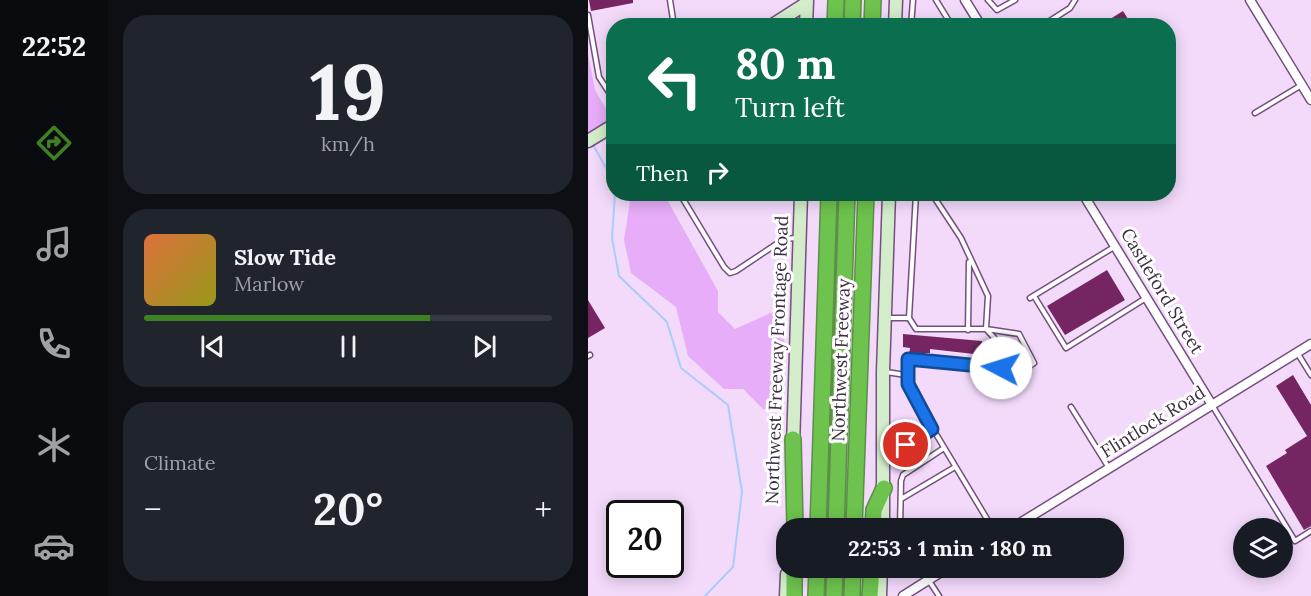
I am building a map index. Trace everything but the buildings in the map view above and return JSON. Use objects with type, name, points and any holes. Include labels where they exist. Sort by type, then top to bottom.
[{"type":"highway","points":[[835,18],[836,0]]},
{"type":"highway","points":[[852,18],[853,0]]},
{"type":"highway","points":[[872,18],[873,0]]},
{"type":"highway","name":"Northwest Freeway","points":[[818,518],[829,201]]},
{"type":"highway","points":[[836,518],[847,201]]},
{"type":"highway","name":"Northwest Freeway","points":[[854,518],[866,201]]},
{"type":"highway","points":[[794,440],[795,518]]},
{"type":"highway","points":[[874,518],[874,510],[884,488]]},
{"type":"highway","points":[[794,578],[794,596]]},
{"type":"highway","points":[[816,596],[817,578]]},
{"type":"highway","points":[[834,596],[835,578]]},
{"type":"highway","points":[[852,596],[853,578]]},
{"type":"highway","points":[[870,596],[871,578]]},
{"type":"main road","points":[[895,18],[896,0]]},
{"type":"main road","points":[[783,18],[807,2]]},
{"type":"main road","points":[[806,18],[807,2]]},
{"type":"main road","points":[[588,141],[606,130]]},
{"type":"main road","name":"Northwest Freeway Frontage Road","points":[[790,518],[801,201]]},
{"type":"main road","points":[[882,518],[883,372],[889,201]]},
{"type":"main road","points":[[786,596],[787,578]]},
{"type":"main road","points":[[880,596],[881,578]]},
{"type":"street","points":[[965,0],[976,18]]},
{"type":"street","points":[[1250,0],[1311,100]]},
{"type":"street","name":"Castleford Street","points":[[1087,201],[1212,405]]},
{"type":"street","name":"Flintlock Road","points":[[1028,518],[1311,344]]},
{"type":"street","points":[[903,596],[931,578]]},
{"type":"lane","points":[[670,0],[673,18]]},
{"type":"lane","points":[[911,18],[913,0]]},
{"type":"lane","points":[[936,0],[947,18]]},
{"type":"lane","points":[[988,0],[997,10],[1015,0]]},
{"type":"lane","points":[[1054,18],[1070,8],[1075,0]]},
{"type":"lane","points":[[588,15],[599,77],[606,88]]},
{"type":"lane","points":[[1255,113],[1302,85]]},
{"type":"lane","points":[[684,201],[724,267],[730,273],[784,239],[800,238]]},
{"type":"lane","points":[[916,201],[909,318],[916,329],[986,329],[1019,334],[1034,363],[1024,370],[986,329],[988,296],[961,238],[937,201]]},
{"type":"lane","points":[[1115,246],[1032,297],[1066,348],[1147,298]]},
{"type":"lane","points":[[968,330],[969,259]]},
{"type":"lane","points":[[885,318],[909,318]]},
{"type":"lane","points":[[1298,353],[1311,375]]},
{"type":"lane","points":[[986,518],[909,389],[906,375],[908,359],[1001,368]]},
{"type":"lane","points":[[883,372],[906,375]]},
{"type":"lane","points":[[1212,405],[1295,541],[1311,531]]},
{"type":"lane","points":[[1071,408],[1109,468]]},
{"type":"lane","points":[[914,467],[906,453],[906,445],[932,429]]},
{"type":"lane","points":[[900,518],[903,475],[944,448]]},
{"type":"lane","points":[[900,500],[955,467]]},
{"type":"lane","points":[[928,580],[939,596]]},
{"type":"shaded area","points":[[588,54],[595,90],[606,109],[606,123],[588,134]]},
{"type":"shaded area","points":[[630,201],[668,201],[718,291],[718,312],[735,329],[786,306],[780,412],[763,409],[743,389],[724,389],[688,356],[676,307],[631,273],[624,240]]},
{"type":"waterway","points":[[592,143],[606,168]]},
{"type":"waterway","points":[[615,201],[612,238],[619,276],[667,322],[681,368],[728,405],[742,492],[733,567],[705,596]]},
{"type":"route","points":[[906,445],[932,429],[908,384],[906,375],[908,359],[1001,368]]}]
